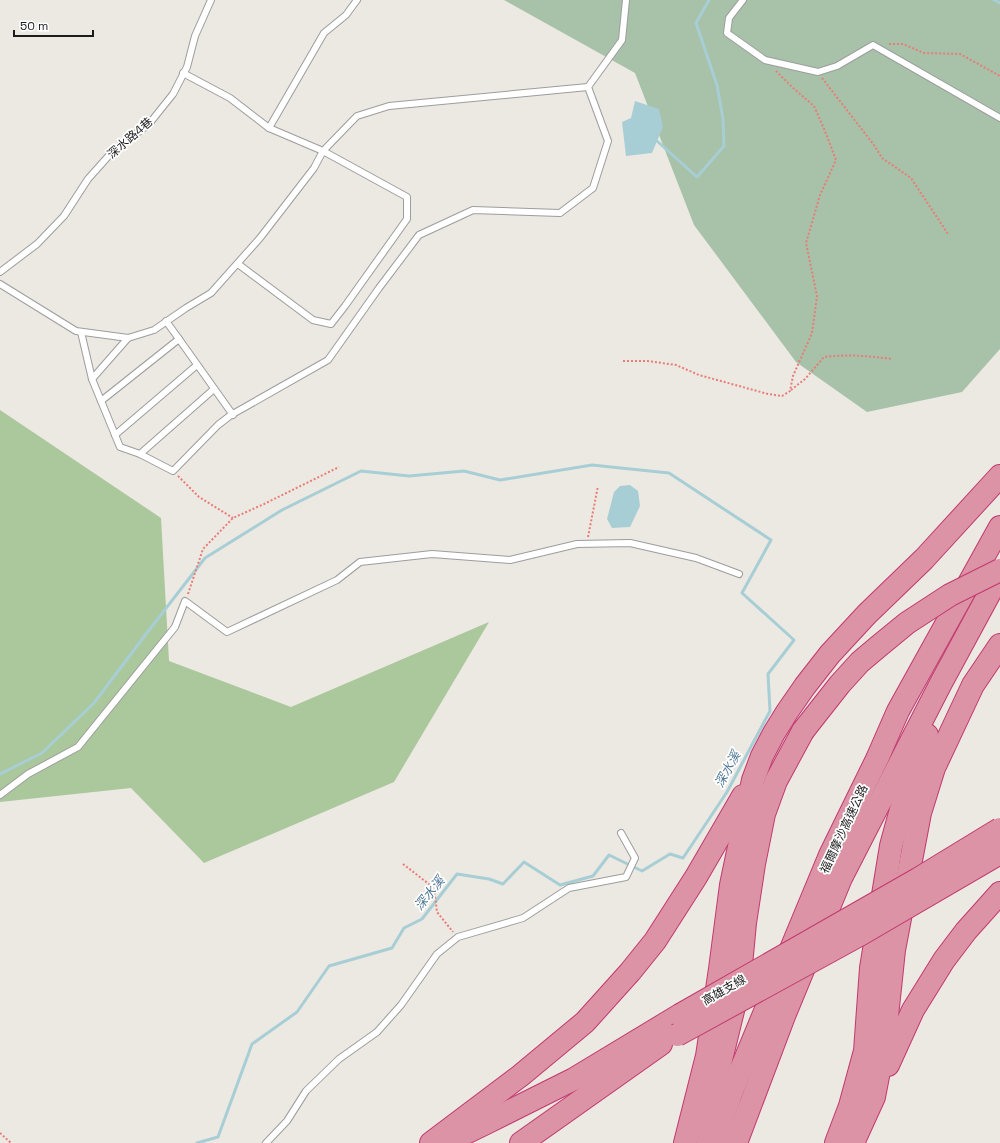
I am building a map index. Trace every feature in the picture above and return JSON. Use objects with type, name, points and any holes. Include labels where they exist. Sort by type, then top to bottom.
[{"type":"highway","points":[[685,1143],[707,1056],[731,885],[753,780],[762,756],[787,712],[830,654],[867,614],[924,559],[1000,476]]},
{"type":"highway","name":"福爾摩沙高速公路","points":[[714,1143],[732,1091],[830,855],[877,759],[898,711],[1000,527]]},
{"type":"highway","points":[[701,1143],[739,986],[745,923],[754,864],[764,814],[776,781],[804,730],[840,684],[860,662],[907,623],[950,595],[1000,570]]},
{"type":"highway","name":"福爾摩沙高速公路","points":[[736,1143],[784,1016],[841,878],[941,683],[1000,574]]},
{"type":"highway","points":[[874,1097],[884,1045],[894,950],[920,813],[934,768],[973,685],[1000,645]]},
{"type":"highway","points":[[836,1143],[850,1106],[865,1051],[872,968],[891,846],[906,791],[925,742],[941,683]]},
{"type":"highway","points":[[431,1143],[520,1076],[586,1022],[655,941],[696,877],[753,780]]},
{"type":"highway","name":"高雄支線","points":[[478,1143],[574,1092],[1000,829]]},
{"type":"highway","name":"高雄支線","points":[[443,1143],[673,1032],[863,933],[1000,853]]},
{"type":"highway","points":[[853,1143],[913,1010],[940,966],[966,931],[1000,893]]},
{"type":"highway","points":[[521,1143],[673,1032]]},
{"type":"lane","name":"深水路4巷","points":[[0,272],[37,244],[64,216],[88,179],[113,151],[149,124],[173,94],[187,67],[195,36],[211,0]]},
{"type":"lane","points":[[269,128],[324,33],[346,15],[356,0]]},
{"type":"lane","points":[[0,284],[76,331],[128,338],[154,330],[211,293],[260,238],[314,168],[323,151],[357,116],[389,106],[588,87],[622,40],[626,0]]},
{"type":"lane","points":[[743,0],[729,18],[727,33],[765,60],[818,72],[837,66],[873,45],[1000,118]]},
{"type":"lane","points":[[183,73],[230,98],[269,128],[323,151],[408,198],[407,219],[331,324],[313,320],[238,264]]},
{"type":"lane","points":[[81,332],[92,379],[120,447],[140,454],[173,471],[218,425],[233,414],[328,360],[419,235],[473,210],[560,213],[592,188],[608,141],[588,87]]},
{"type":"lane","points":[[166,322],[233,414]]},
{"type":"lane","points":[[92,379],[128,338]]},
{"type":"lane","points":[[101,401],[179,339]]},
{"type":"lane","points":[[115,435],[197,365]]},
{"type":"lane","points":[[140,454],[214,389]]},
{"type":"lane","points":[[0,796],[28,774],[78,747],[176,627],[185,601],[228,632],[337,580],[360,562],[432,554],[510,560],[576,544],[630,543],[696,558],[739,574]]},
{"type":"lane","points":[[266,1143],[287,1121],[306,1091],[339,1059],[378,1032],[401,1004],[437,954],[458,937],[524,918],[569,888],[626,877],[635,858],[621,833]]},
{"type":"path","points":[[873,45],[903,44],[924,53],[960,54],[1000,76]]},
{"type":"path","points":[[765,60],[792,87],[814,106],[836,160],[820,194],[806,243],[817,296],[812,333],[793,376],[790,391]]},
{"type":"path","points":[[818,72],[874,145],[882,158],[911,178],[948,234]]},
{"type":"path","points":[[623,361],[648,361],[676,365],[699,375],[768,394],[782,396],[805,379],[824,357],[837,355],[860,355],[892,359]]},
{"type":"path","points":[[185,601],[203,549],[233,518],[339,467]]},
{"type":"path","points":[[173,471],[199,497],[233,518]]},
{"type":"path","points":[[586,544],[598,486]]},
{"type":"path","points":[[403,864],[434,888],[437,912],[458,937]]},
{"type":"path","points":[[0,1133],[11,1143]]},
{"type":"green space","points":[[504,0],[1000,0],[1000,349],[962,392],[867,412],[796,362],[694,225],[635,73]]},
{"type":"green space","points":[[0,410],[161,518],[169,661],[291,707],[489,622],[394,782],[204,863],[131,788],[0,802]]},
{"type":"water","points":[[635,101],[659,109],[663,127],[652,153],[626,156],[622,122],[631,118]]},
{"type":"water","points":[[630,485],[638,491],[640,506],[630,527],[612,528],[607,519],[614,492],[620,486]]},
{"type":"waterway","points":[[657,141],[697,177],[724,146],[723,119],[717,85],[696,23],[709,0]]},
{"type":"waterway","points":[[994,0],[1000,3]]},
{"type":"waterway","name":"深水溪","points":[[0,774],[42,753],[94,703],[205,558],[282,510],[361,471],[409,476],[464,471],[500,480],[592,465],[669,473],[771,540],[742,593],[794,640],[768,674],[770,711],[727,792],[683,858],[670,854],[642,871],[609,855],[593,876],[560,885],[524,862],[503,884],[489,879],[457,874],[422,919],[404,928],[392,948],[329,966],[297,1012],[252,1044],[218,1137],[197,1143]]}]
